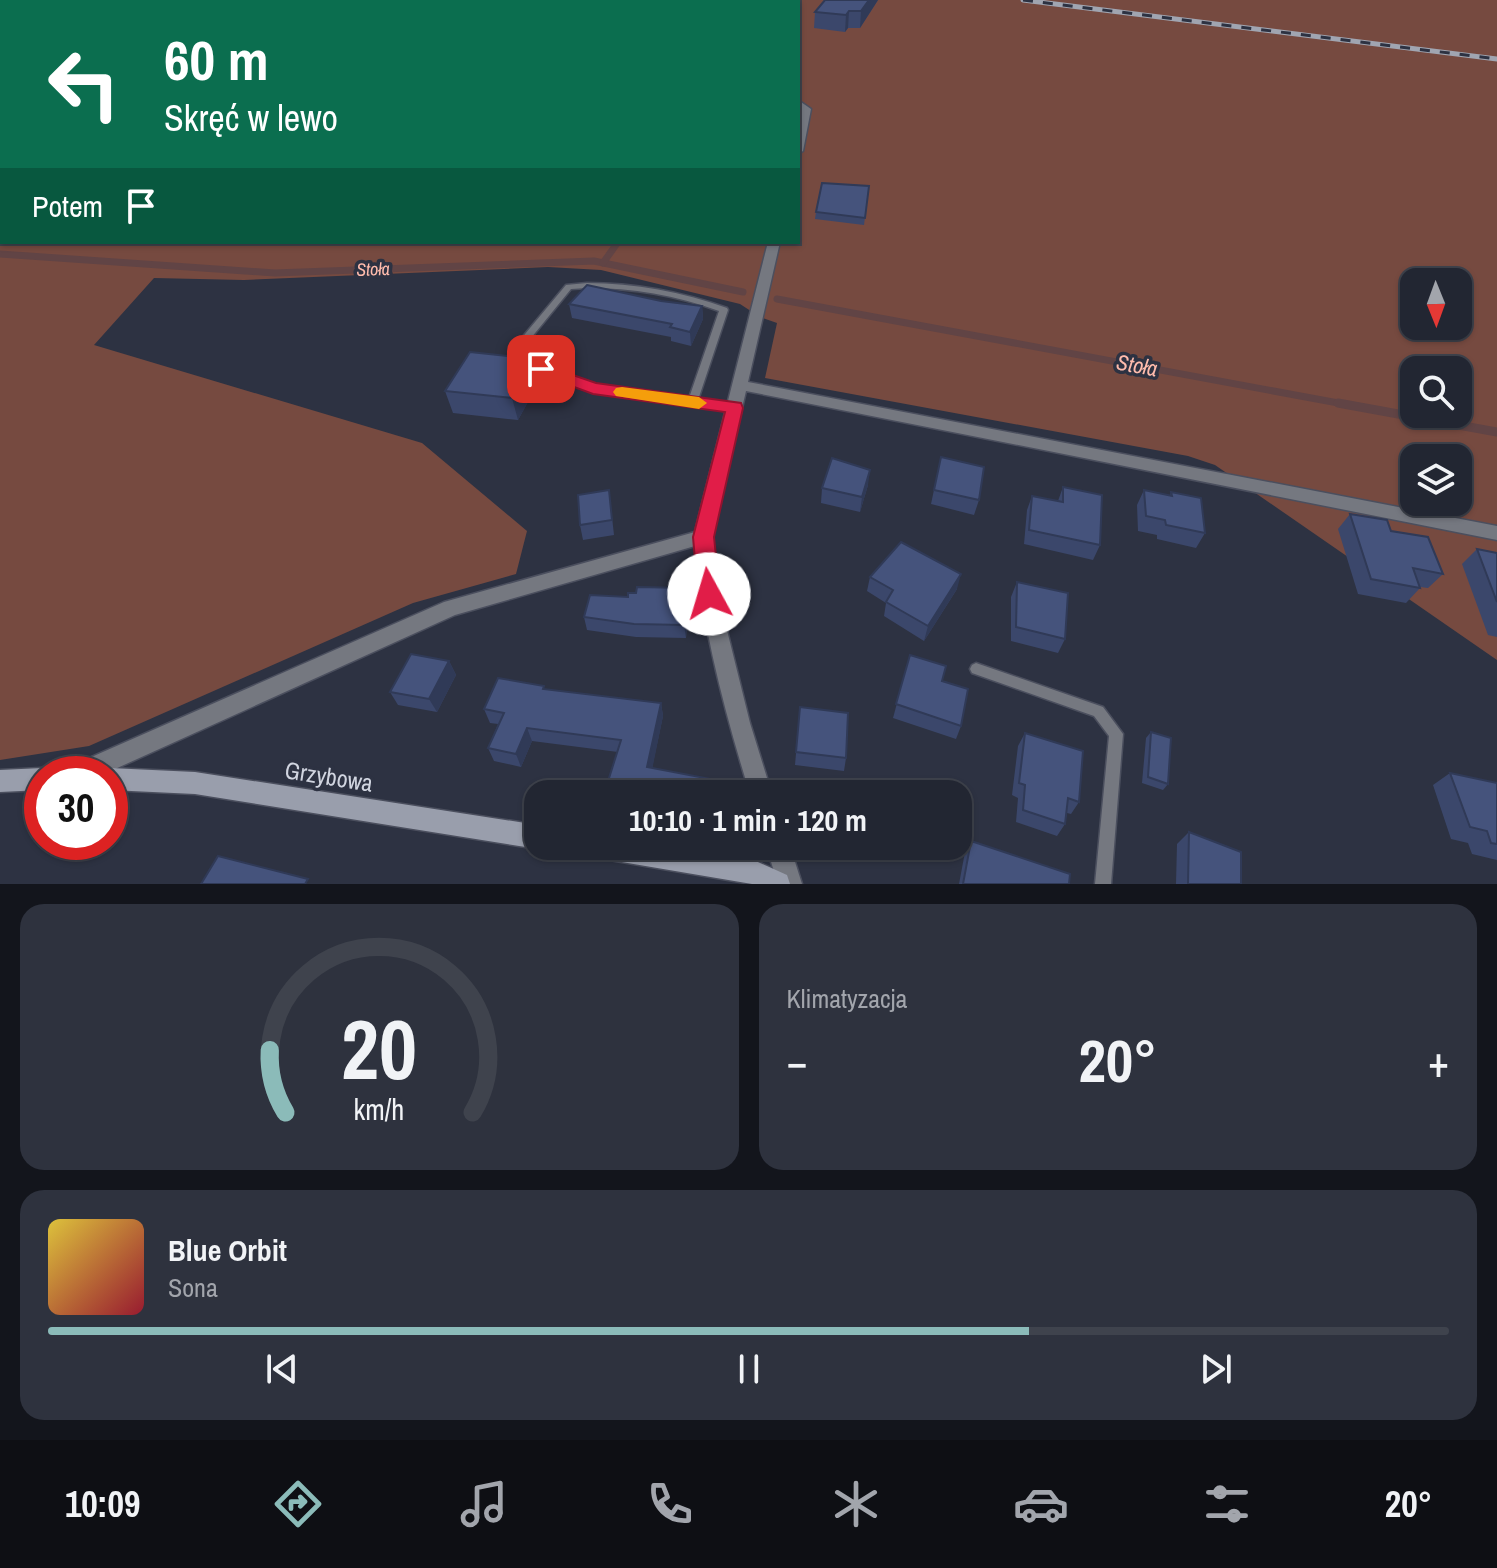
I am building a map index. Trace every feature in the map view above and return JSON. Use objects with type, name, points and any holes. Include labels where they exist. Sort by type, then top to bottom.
[{"type":"street","points":[[800,104],[806,109],[807,116],[800,143]]},
{"type":"street","points":[[757,780],[739,723],[709,594],[703,537],[774,244]]},
{"type":"street","points":[[740,385],[1497,533]]},
{"type":"street","points":[[119,756],[451,608],[703,537]]},
{"type":"street","points":[[0,781],[24,780]]},
{"type":"street","name":"Grzybowa","points":[[128,780],[195,783],[524,835]]},
{"type":"street","points":[[686,860],[749,870],[778,884]]},
{"type":"street","points":[[782,860],[790,884]]},
{"type":"lane","points":[[692,402],[724,310],[709,303],[648,290],[583,285],[569,287],[518,348],[515,359],[593,388],[692,402],[735,408]]},
{"type":"lane","points":[[976,669],[1098,711],[1116,734],[1103,884]]},
{"type":"shaded area","points":[[800,0],[1497,0],[1497,660],[1215,465],[1188,456],[765,378],[777,323],[760,317],[740,304],[601,270],[548,267],[244,280],[154,278],[94,345],[422,443],[527,531],[516,574],[413,603],[89,746],[0,760],[0,244],[800,244]]},
{"type":"building","points":[[825,0],[869,0],[861,11],[849,11],[846,15],[815,12]]},
{"type":"building","points":[[822,183],[869,186],[865,218],[816,212]]},
{"type":"building","points":[[587,285],[661,301],[702,306],[690,332],[670,327],[672,324],[569,304]]},
{"type":"building","points":[[470,352],[545,360],[534,380],[523,378],[512,398],[445,391]]},
{"type":"building","points":[[941,457],[984,467],[979,500],[934,490]]},
{"type":"building","points":[[832,458],[870,470],[862,497],[822,488]]},
{"type":"building","points":[[1063,487],[1102,495],[1100,545],[1029,530],[1032,496],[1063,502]]},
{"type":"building","points":[[609,490],[612,520],[580,525],[578,495]]},
{"type":"building","points":[[1144,490],[1201,498],[1205,533],[1166,525],[1165,520],[1146,516]]},
{"type":"building","points":[[1350,514],[1387,520],[1391,531],[1428,537],[1443,574],[1413,568],[1420,588],[1371,579]]},
{"type":"building","points":[[901,542],[961,574],[928,626],[886,602],[893,590],[870,577]]},
{"type":"building","points":[[1477,549],[1497,553],[1497,602]]},
{"type":"building","points":[[1017,582],[1068,593],[1065,639],[1016,627]]},
{"type":"building","points":[[637,587],[688,588],[684,625],[634,624],[584,617],[590,595],[628,597],[628,593],[636,593]]},
{"type":"building","points":[[411,654],[449,661],[429,699],[390,692]]},
{"type":"building","points":[[910,655],[946,666],[942,681],[968,689],[961,726],[896,704]]},
{"type":"building","points":[[498,678],[544,686],[543,689],[661,703],[647,767],[715,780],[608,780],[621,740],[527,728],[516,754],[488,748],[504,713],[484,709]]},
{"type":"building","points":[[800,707],[848,713],[846,758],[796,752]]},
{"type":"building","points":[[1151,732],[1171,738],[1168,784],[1148,777]]},
{"type":"building","points":[[1025,733],[1083,751],[1079,802],[1068,798],[1065,824],[1023,810],[1025,785],[1019,783]]},
{"type":"building","points":[[1450,773],[1497,783],[1497,844],[1491,843],[1487,831],[1470,827]]},
{"type":"building","points":[[1189,832],[1241,852],[1241,884],[1188,884]]},
{"type":"building","points":[[972,841],[1070,874],[1069,884],[963,884],[967,860],[972,860]]},
{"type":"building","points":[[218,856],[308,879],[305,884],[201,884]]},
{"type":"waterway","points":[[603,263],[617,244]]},
{"type":"waterway","name":"Stoła","points":[[0,254],[275,273],[603,263]]},
{"type":"waterway","name":"Stoła","points":[[603,263],[743,292]]},
{"type":"waterway","name":"Stoła","points":[[777,299],[1349,405]]},
{"type":"waterway","name":"Stoła","points":[[1338,403],[1497,432]]},
{"type":"railway","points":[[1023,0],[1497,59]]},
{"type":"slow traffic","points":[[622,392],[699,403]]},
{"type":"route","points":[[541,369],[593,388],[735,408],[703,537],[709,594]]}]
